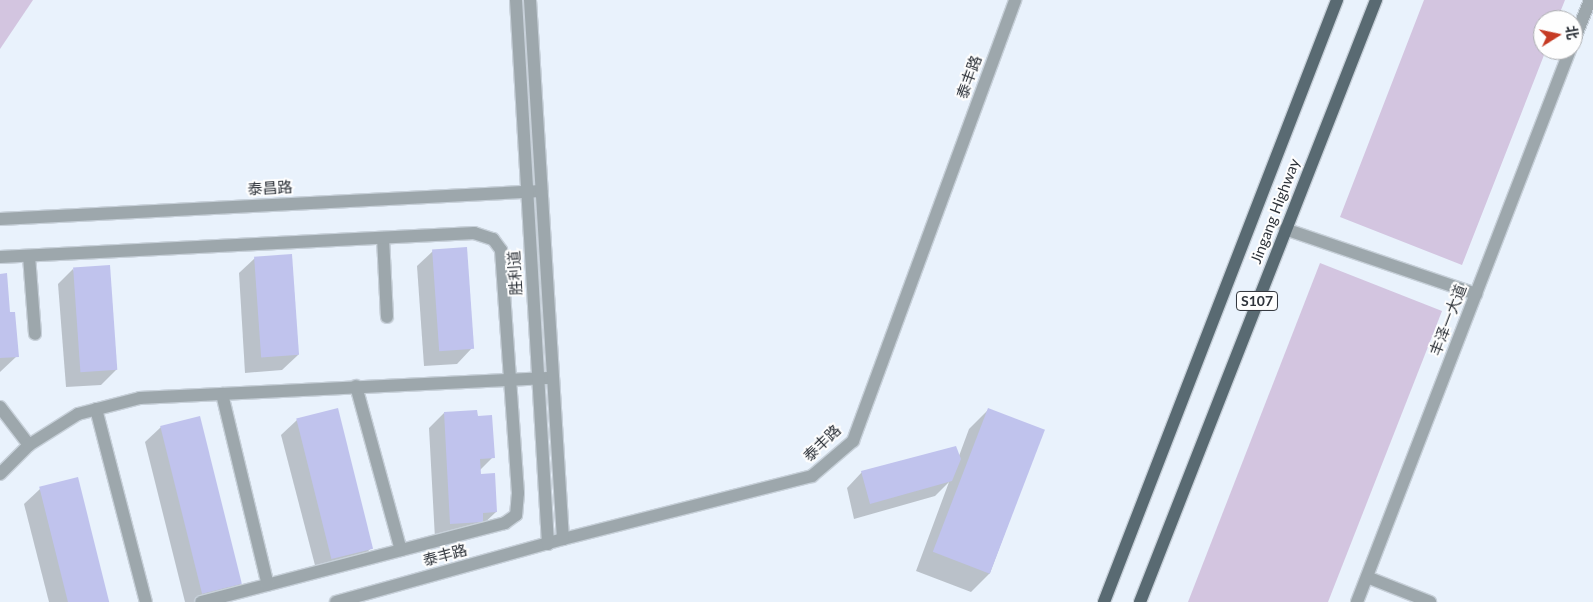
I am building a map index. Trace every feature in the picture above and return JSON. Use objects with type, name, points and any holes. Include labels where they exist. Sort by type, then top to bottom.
[{"type":"main road","name":"Jingang Highway","points":[[1104,602],[1337,0]]},
{"type":"main road","name":"Jingang Highway","points":[[1140,602],[1376,0]]},
{"type":"street","name":"胜利道","points":[[516,0],[548,544]]},
{"type":"street","name":"胜利道","points":[[530,0],[563,539]]},
{"type":"street","name":"泰丰路","points":[[336,602],[563,539],[812,476],[853,441],[1015,0]]},
{"type":"street","points":[[1583,18],[1590,0]]},
{"type":"street","name":"丰泽一大道","points":[[1357,602],[1566,60]]},
{"type":"street","name":"泰昌路","points":[[0,219],[541,191]]},
{"type":"street","points":[[1285,229],[1476,294]]},
{"type":"street","points":[[0,258],[474,232],[492,238],[501,250],[518,493],[516,515],[505,523],[201,602]]},
{"type":"street","points":[[383,238],[387,317]]},
{"type":"street","points":[[29,256],[35,334]]},
{"type":"street","points":[[0,474],[29,445],[78,414],[140,398],[356,386],[552,378]]},
{"type":"street","points":[[356,386],[401,550]]},
{"type":"street","points":[[222,394],[268,585]]},
{"type":"street","points":[[0,407],[29,445]]},
{"type":"street","points":[[96,409],[146,602]]},
{"type":"street","points":[[1367,577],[1430,602]]},
{"type":"shaded area","points":[[0,0],[33,0],[0,49]]},
{"type":"shaded area","points":[[1424,0],[1565,0],[1561,10],[1533,10],[1533,60],[1542,60],[1462,265],[1340,217]]},
{"type":"shaded area","points":[[1320,263],[1442,311],[1328,602],[1188,602]]},
{"type":"building","points":[[467,247],[474,349],[439,351],[432,249]]},
{"type":"building","points":[[292,254],[299,355],[261,357],[254,257]]},
{"type":"building","points":[[110,265],[117,370],[80,372],[73,268]]},
{"type":"building","points":[[7,273],[10,312],[15,312],[19,357],[0,358],[0,274]]},
{"type":"building","points":[[338,408],[373,549],[331,559],[296,418]]},
{"type":"building","points":[[988,408],[1045,430],[990,574],[933,552]]},
{"type":"building","points":[[477,410],[478,416],[492,415],[495,458],[480,459],[481,474],[495,473],[497,512],[483,513],[483,522],[450,524],[444,412]]},
{"type":"building","points":[[200,416],[242,584],[202,594],[160,426]]},
{"type":"building","points":[[956,446],[961,459],[952,481],[870,504],[861,471]]},
{"type":"building","points":[[78,477],[109,602],[68,602],[39,487]]}]
